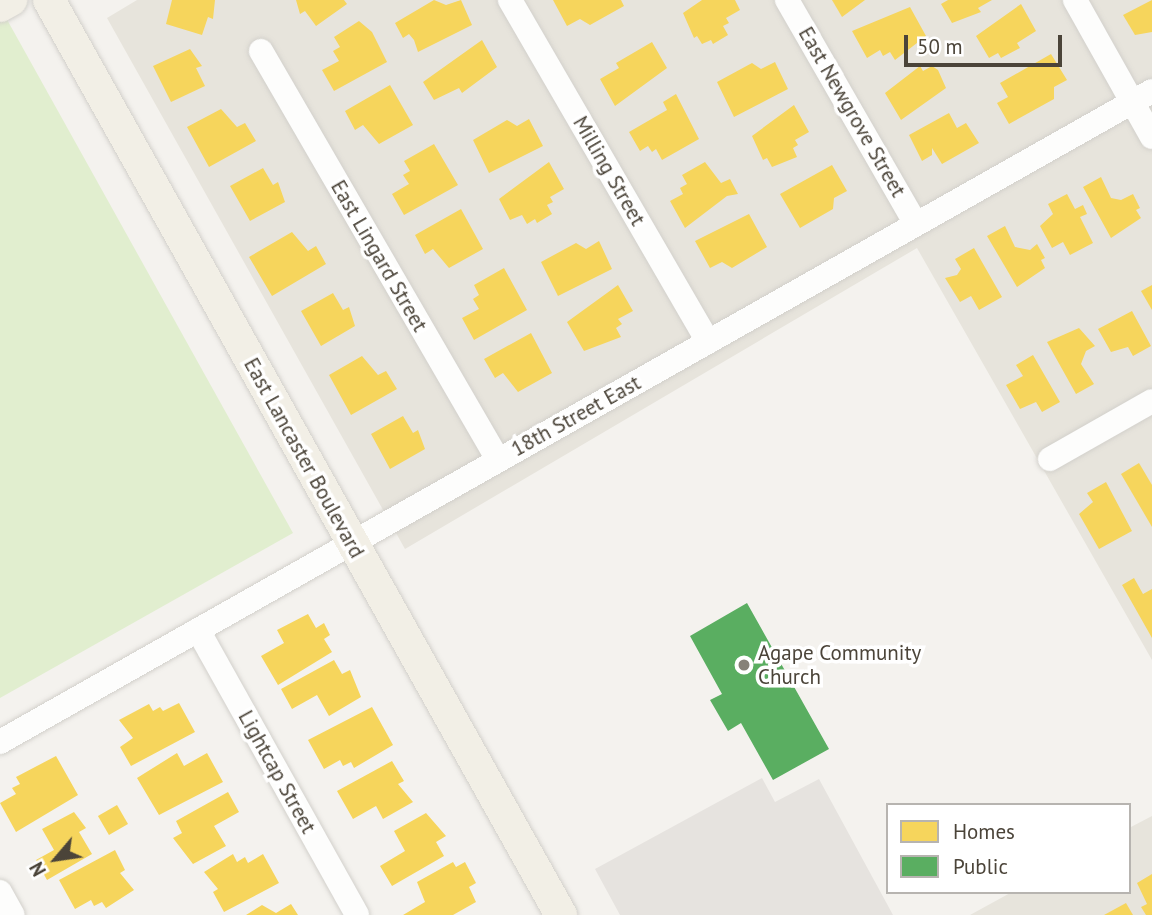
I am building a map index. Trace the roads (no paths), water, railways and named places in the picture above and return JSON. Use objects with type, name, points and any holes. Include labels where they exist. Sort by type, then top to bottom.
[{"type":"main road","points":[[0,6],[11,0]]},
{"type":"main road","name":"East Lancaster Boulevard","points":[[50,0],[351,544],[561,915]]},
{"type":"street","name":"Milling Street","points":[[510,0],[709,342]]},
{"type":"street","name":"East Newgrove Street","points":[[787,0],[916,224]]},
{"type":"street","points":[[1074,0],[1143,96],[1152,137]]},
{"type":"street","name":"East Lingard Street","points":[[261,51],[498,460]]},
{"type":"street","name":"18th Street East","points":[[0,742],[1143,96]]},
{"type":"street","points":[[1050,459],[1152,401]]},
{"type":"street","name":"Lightcap Street","points":[[198,630],[357,915]]},
{"type":"street","points":[[0,892],[13,915]]},
{"type":"place","name":"Agape Community Church","points":[[744,665]]}]
